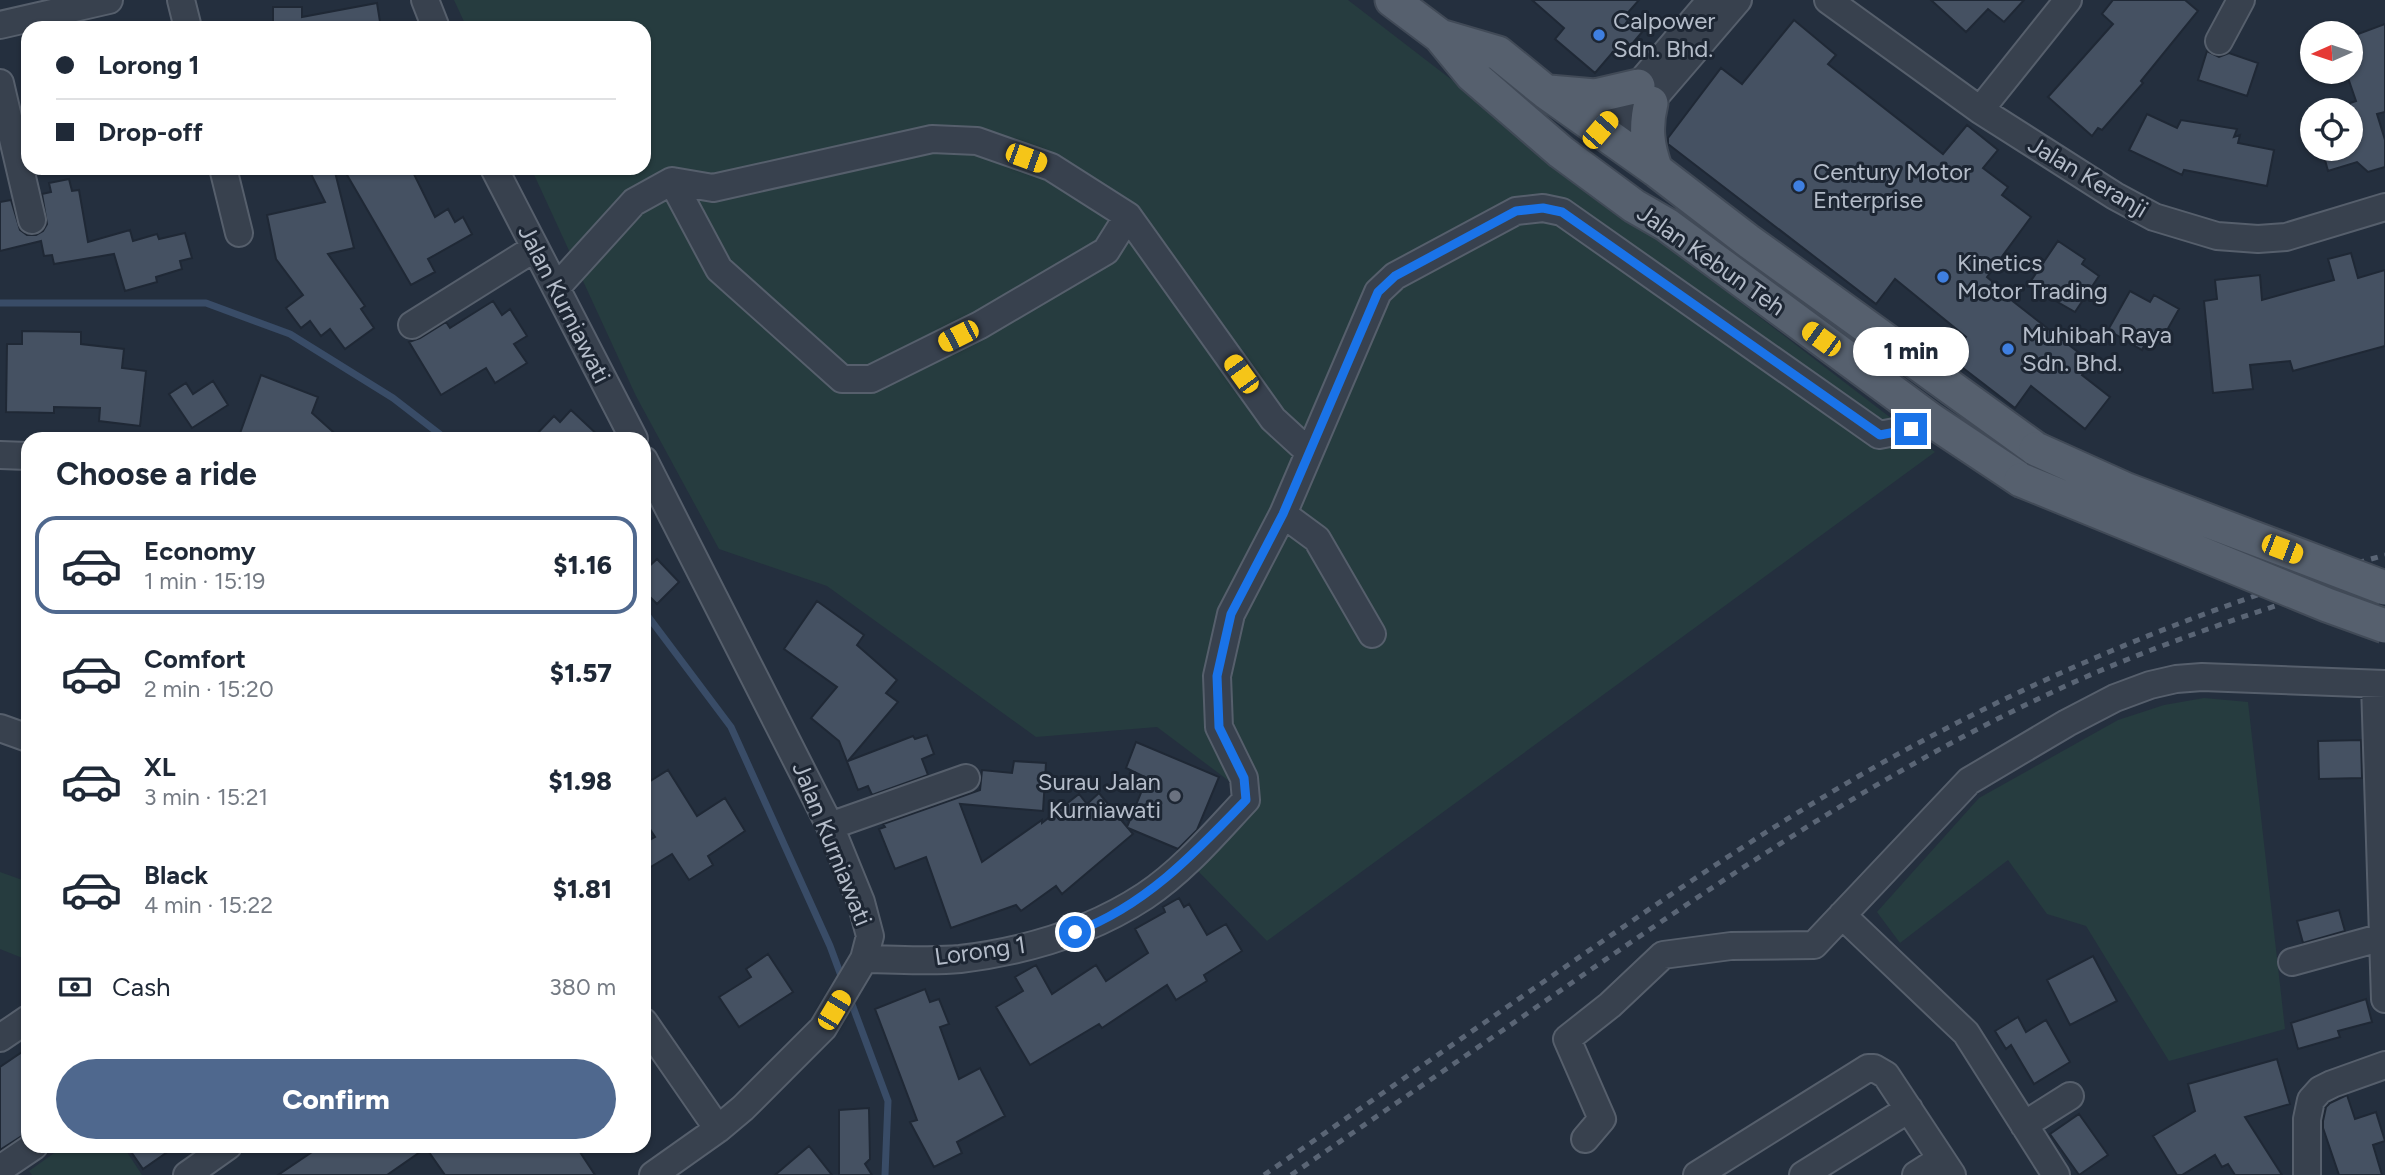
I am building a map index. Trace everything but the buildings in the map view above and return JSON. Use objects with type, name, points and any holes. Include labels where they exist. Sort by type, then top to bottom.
[{"type":"main road","name":"Jalan Kebun Teh","points":[[1392,0],[1440,36],[1472,75],[1561,152],[1634,206],[1667,225],[1931,420],[2021,480],[2327,606],[2385,626]]},
{"type":"main road","name":"Jalan Kebun Teh","points":[[1440,36],[1498,53],[1606,139],[1656,170],[1747,240],[2036,449],[2127,490],[2385,588]]},
{"type":"main road","points":[[1546,92],[1595,96],[1644,95],[1647,142],[1656,170]]},
{"type":"main road","points":[[1538,132],[1577,146],[1606,139],[1629,185],[1667,225]]},
{"type":"street","points":[[0,25],[75,4],[109,0]]},
{"type":"street","points":[[181,0],[186,21]]},
{"type":"street","points":[[425,0],[433,21]]},
{"type":"street","points":[[1644,95],[1711,0]]},
{"type":"street","points":[[1606,139],[1644,95],[1738,0]]},
{"type":"street","name":"Jalan Keranji","points":[[1828,0],[1980,110],[2115,196],[2154,217],[2217,236],[2258,239],[2286,237],[2385,207]]},
{"type":"street","points":[[1980,110],[2068,0]]},
{"type":"street","points":[[2219,41],[2241,0]]},
{"type":"street","points":[[0,83],[21,170]]},
{"type":"street","points":[[556,288],[634,202],[672,181],[713,188],[932,139],[977,141],[1051,167],[1128,216],[1273,419],[1309,452]]},
{"type":"street","points":[[22,175],[33,220]]},
{"type":"street","points":[[225,175],[239,233]]},
{"type":"street","name":"Jalan Kurniawati","points":[[498,175],[630,432]]},
{"type":"street","points":[[672,181],[719,269],[842,379],[872,379],[980,325],[1106,251],[1128,216]]},
{"type":"street","name":"Lorong 1","points":[[861,966],[1001,953],[1092,926],[1146,895],[1196,853],[1246,800],[1244,778],[1219,727],[1217,676],[1231,614],[1283,514],[1378,292],[1395,276],[1516,211],[1543,208],[1562,212],[1880,435],[1911,429],[1931,420]]},
{"type":"street","points":[[412,325],[535,248]]},
{"type":"street","points":[[0,455],[21,456]]},
{"type":"street","name":"Jalan Kurniawati","points":[[651,474],[830,826],[864,913],[870,936],[861,966],[823,1028],[743,1108],[653,1175]]},
{"type":"street","points":[[1283,514],[1317,539],[1372,634]]},
{"type":"street","points":[[1585,1139],[1602,1119],[1567,1039],[1610,1005],[1663,955],[1731,946],[1814,945],[1969,781],[2045,735],[2115,698],[2176,679],[2202,677],[2380,684],[2385,999]]},
{"type":"street","points":[[0,728],[21,736]]},
{"type":"street","points":[[830,826],[966,778]]},
{"type":"street","points":[[1842,915],[1966,1033],[2056,1175]]},
{"type":"street","points":[[2292,962],[2383,937]]},
{"type":"street","points":[[0,1038],[21,1024]]},
{"type":"street","points":[[651,1032],[718,1129]]},
{"type":"street","points":[[2307,1175],[2307,1119],[2311,1100],[2320,1090],[2332,1084],[2385,1065]]},
{"type":"street","points":[[1697,1175],[1868,1068],[1881,1071],[1946,1167],[1916,1175]]},
{"type":"street","points":[[2024,1125],[2070,1096]]},
{"type":"street","points":[[1803,1175],[1909,1109]]},
{"type":"street","points":[[0,1169],[24,1153]]},
{"type":"street","points":[[187,1175],[216,1153]]},
{"type":"green space","points":[[454,0],[1348,0],[1935,452],[1267,941],[1193,866],[1257,802],[1157,727],[1036,737],[827,586],[719,549],[636,396],[534,175],[651,175],[651,21],[464,21]]},
{"type":"green space","points":[[2204,698],[2248,702],[2285,1029],[2169,1061],[2086,926],[2047,914],[2008,860],[1900,943],[1877,912],[1979,798],[2118,720],[2164,705]]},
{"type":"green space","points":[[0,872],[21,880],[21,957],[0,949]]},
{"type":"green space","points":[[54,1153],[128,1153],[142,1175],[32,1175],[29,1171]]},
{"type":"waterway","points":[[0,303],[206,303],[290,334],[393,398],[437,432]]},
{"type":"waterway","points":[[651,620],[731,727],[830,946],[843,981]]},
{"type":"waterway","points":[[850,999],[888,1101],[885,1175]]},
{"type":"railway","points":[[1264,1175],[1676,891],[1760,836],[1889,759],[2008,697],[2131,643],[2257,595],[2385,555]]},
{"type":"railway","points":[[1291,1175],[1750,863],[1864,792],[1923,759],[2042,697],[2126,660],[2211,628],[2385,570]]},
{"type":"place","name":"Calpower Sdn. Bhd.","points":[[1599,35]]},
{"type":"place","name":"Century Motor Enterprise","points":[[1799,186]]},
{"type":"place","name":"Kinetics Motor Trading","points":[[1943,277]]},
{"type":"place","name":"Muhibah Raya Sdn. Bhd.","points":[[2008,349]]},
{"type":"place","name":"Surau Jalan Kurniawati","points":[[1175,796]]},
{"type":"route","points":[[1075,932],[1092,926],[1146,895],[1196,853],[1246,800],[1244,778],[1219,727],[1217,676],[1231,614],[1283,514],[1378,292],[1395,276],[1516,211],[1543,208],[1562,212],[1880,435],[1911,429]]}]
